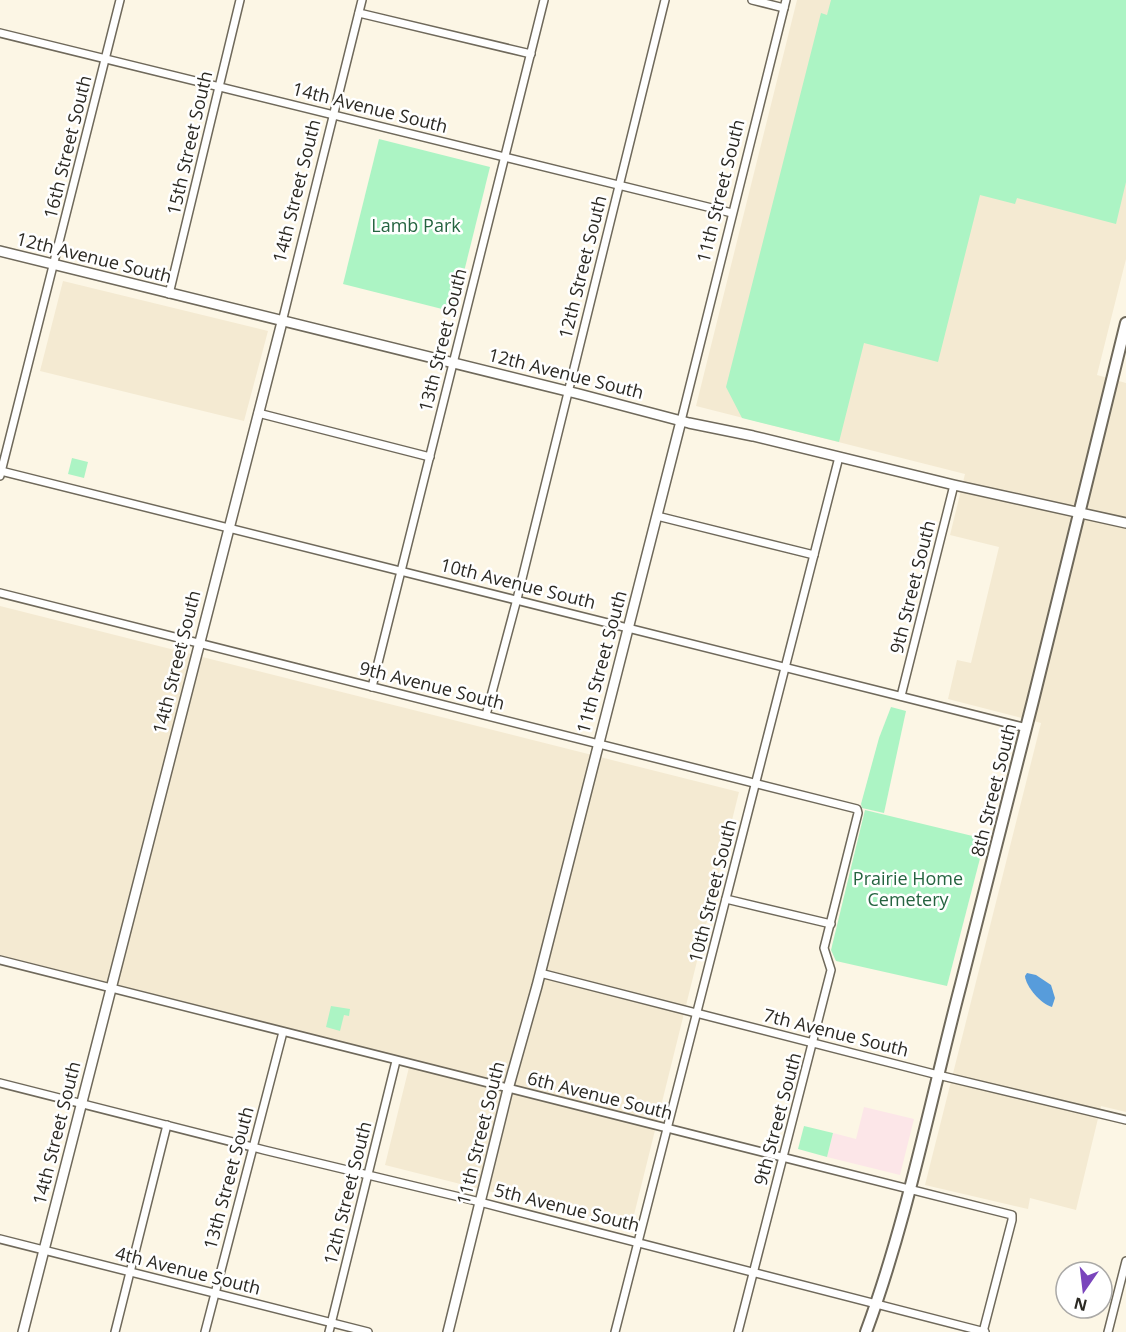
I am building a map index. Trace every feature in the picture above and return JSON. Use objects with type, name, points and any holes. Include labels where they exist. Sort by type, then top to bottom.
[{"type":"main road","name":"8th Street South","points":[[866,1332],[877,1304],[909,1189],[1027,728],[1126,323]]},
{"type":"street","name":"16th Street South","points":[[1,473],[120,0]]},
{"type":"street","name":"15th Street South","points":[[169,294],[240,0]]},
{"type":"street","name":"14th Street South","points":[[23,1332],[282,322],[362,0]]},
{"type":"street","name":"13th Street South","points":[[372,687],[544,0]]},
{"type":"street","name":"12th Street South","points":[[486,715],[666,0]]},
{"type":"street","points":[[752,0],[784,8]]},
{"type":"street","name":"11th Street South","points":[[448,1332],[508,1089],[657,516],[786,0]]},
{"type":"street","points":[[359,13],[531,54]]},
{"type":"street","name":"14th Avenue South","points":[[0,33],[732,213]]},
{"type":"street","name":"12th Avenue South","points":[[0,251],[681,421],[1126,523]]},
{"type":"street","points":[[258,413],[430,457]]},
{"type":"street","name":"10th Street South","points":[[615,1332],[839,457]]},
{"type":"street","name":"10th Avenue South","points":[[1,473],[402,570],[1027,728]]},
{"type":"street","name":"9th Street South","points":[[901,696],[954,485]]},
{"type":"street","points":[[657,516],[814,555]]},
{"type":"street","name":"9th Avenue South","points":[[0,593],[857,809]]},
{"type":"street","name":"9th Street South","points":[[738,1332],[831,970],[825,948],[858,813],[857,809]]},
{"type":"street","points":[[726,899],[831,924]]},
{"type":"street","name":"6th Avenue South","points":[[0,960],[1012,1215],[984,1332]]},
{"type":"street","name":"7th Avenue South","points":[[540,973],[938,1075],[1126,1120]]},
{"type":"street","name":"13th Street South","points":[[205,1332],[283,1032]]},
{"type":"street","name":"12th Street South","points":[[328,1332],[396,1061]]},
{"type":"street","name":"5th Avenue South","points":[[0,1083],[755,1271],[984,1332]]},
{"type":"street","points":[[115,1332],[167,1125]]},
{"type":"street","name":"4th Avenue South","points":[[0,1239],[368,1332]]},
{"type":"street","points":[[1108,1332],[1126,1261]]},
{"type":"shaded area","points":[[797,0],[1126,0],[1126,259],[1097,375],[1126,383],[1126,1112],[1101,1106],[1076,1210],[1030,1198],[1028,1209],[925,1185],[1041,723],[948,699],[957,660],[971,663],[999,547],[950,535],[965,474],[696,406]]},
{"type":"shaded area","points":[[63,281],[268,331],[244,421],[40,371]]},
{"type":"shaded area","points":[[0,606],[739,792],[631,1227],[385,1165],[411,1059],[0,955]]},
{"type":"shaded area","points":[[864,1107],[914,1119],[900,1175],[827,1157],[833,1133],[856,1139]]},
{"type":"green space","points":[[831,0],[1126,0],[1126,182],[1116,224],[1017,198],[1015,204],[980,195],[938,362],[864,343],[839,442],[742,418],[726,387],[821,13],[827,15]]},
{"type":"green space","name":"Lamb Park","points":[[379,139],[490,167],[454,312],[343,284]]},
{"type":"green space","points":[[72,458],[88,462],[84,478],[68,474]]},
{"type":"green space","points":[[891,707],[906,711],[884,813],[862,808],[861,804],[879,738]]},
{"type":"green space","name":"Prairie Home Cemetery","points":[[865,810],[985,839],[947,986],[836,961],[831,950]]},
{"type":"green space","points":[[331,1006],[350,1009],[349,1016],[344,1015],[340,1031],[326,1027]]},
{"type":"green space","points":[[804,1126],[833,1133],[827,1157],[798,1149]]},
{"type":"water","points":[[1027,973],[1036,975],[1051,985],[1055,998],[1052,1007],[1039,999],[1031,990],[1025,976]]}]
